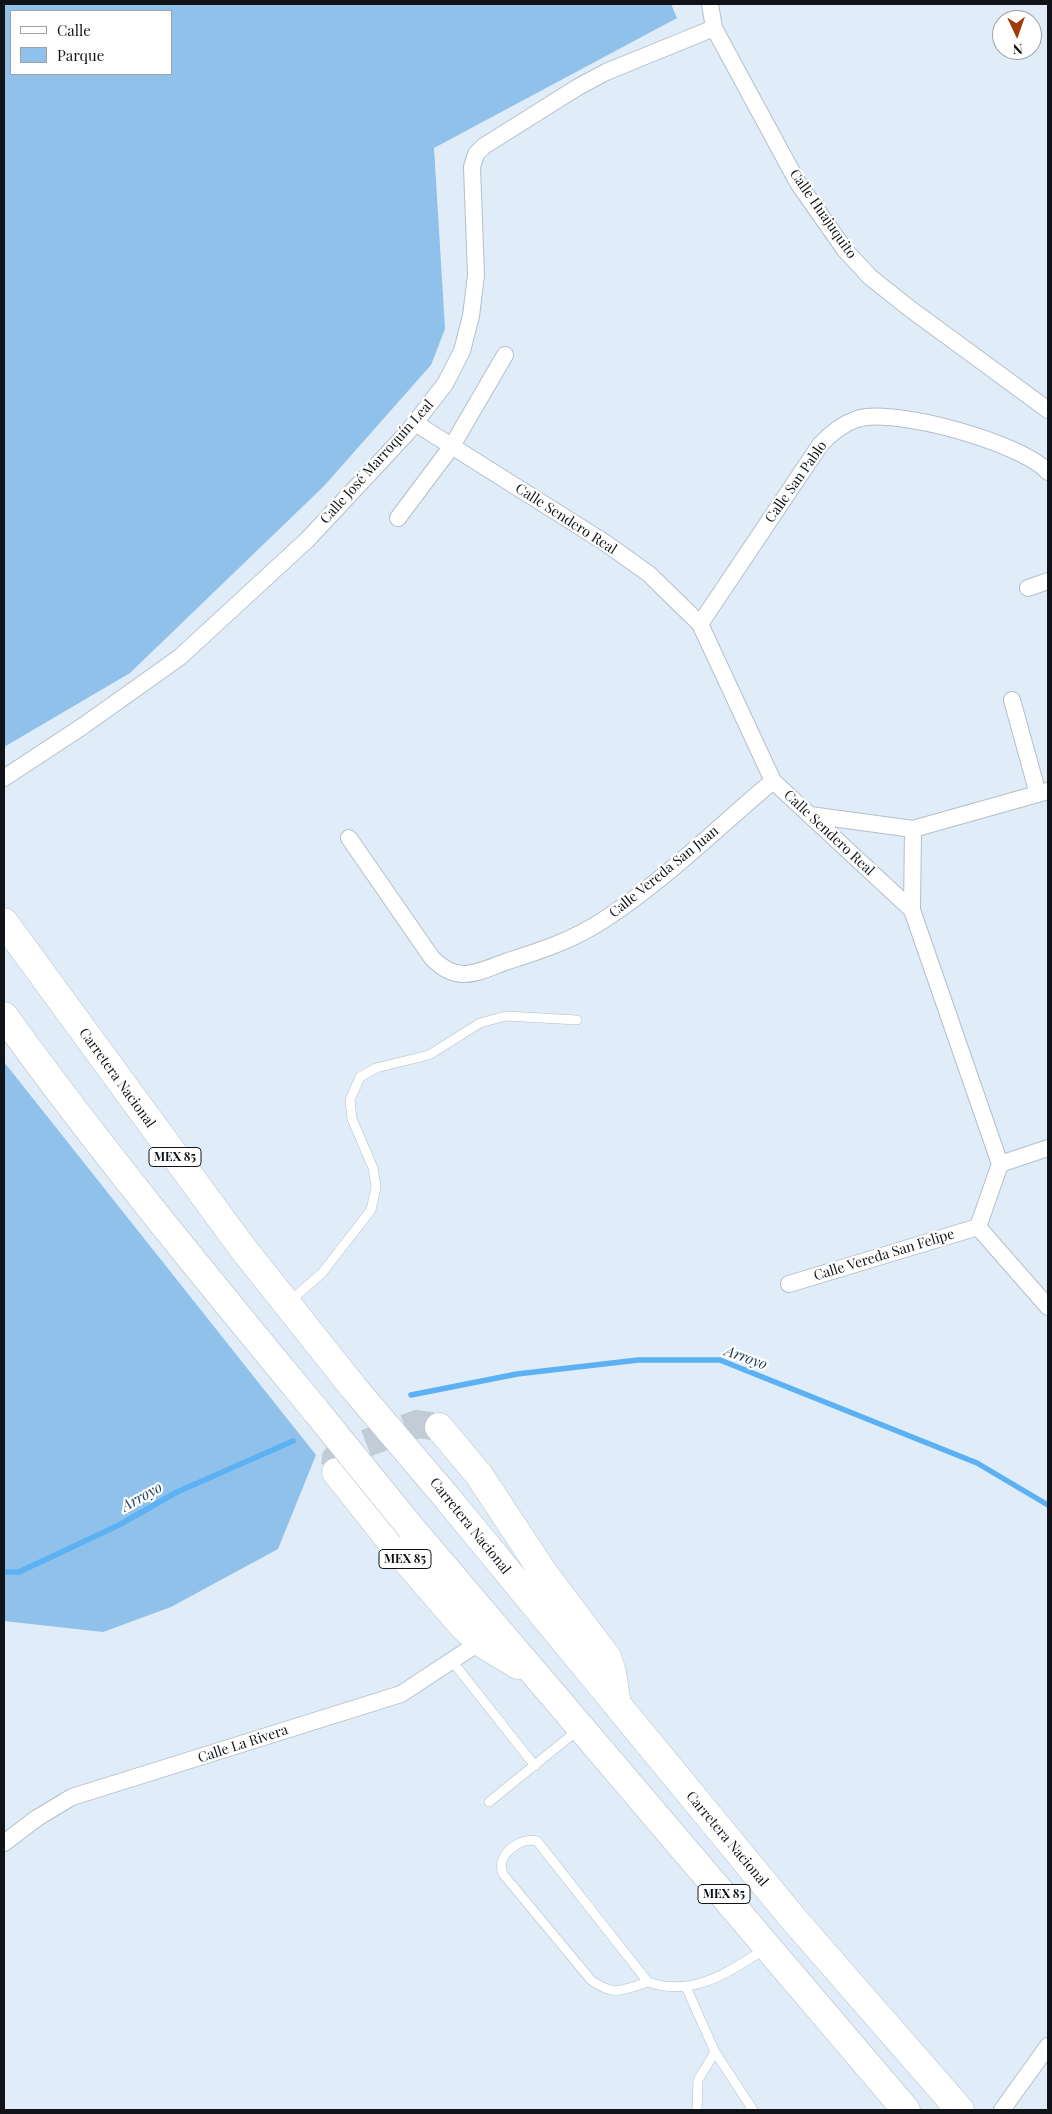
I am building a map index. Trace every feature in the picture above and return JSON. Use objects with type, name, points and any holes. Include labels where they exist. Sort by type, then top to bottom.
[{"type":"highway","name":"Carretera Nacional","points":[[4,922],[242,1246],[353,1387],[448,1499],[791,1916],[960,2110]]},
{"type":"highway","name":"MEX 85","points":[[4,1016],[46,1075],[188,1255],[411,1528],[541,1678],[906,2110]]},
{"type":"highway","points":[[439,1427],[479,1475],[545,1575],[607,1657],[612,1672],[617,1706]]},
{"type":"highway","name":"MEX 85","points":[[336,1472],[405,1559],[462,1625],[480,1642],[541,1678]]},
{"type":"street","name":"Calle Huajuquito","points":[[710,4],[714,28],[798,183],[845,250],[870,277],[909,308],[1048,410]]},
{"type":"street","name":"Calle José Marroquín Leal","points":[[4,778],[84,726],[180,657],[307,540],[415,423],[445,384],[462,351],[471,316],[476,274],[471,185],[472,167],[476,154],[484,146],[585,83],[606,72],[714,28]]},
{"type":"street","points":[[398,518],[452,446],[505,355]]},
{"type":"street","name":"Calle San Pablo","points":[[700,624],[820,445],[841,427],[858,419],[881,418],[935,424],[1011,449],[1048,472]]},
{"type":"street","name":"Calle Sendero Real","points":[[415,423],[604,542],[648,574],[700,624],[773,781],[912,910],[1000,1164]]},
{"type":"street","points":[[1028,588],[1048,581]]},
{"type":"street","points":[[810,815],[912,829],[1043,793],[1012,700]]},
{"type":"street","name":"Calle Vereda San Juan","points":[[348,838],[432,958],[444,970],[455,974],[473,973],[553,946],[602,922],[641,894],[773,781]]},
{"type":"street","points":[[912,829],[912,910]]},
{"type":"street","points":[[1048,1148],[1000,1164],[978,1226],[1048,1308]]},
{"type":"street","name":"Calle Vereda San Felipe","points":[[789,1284],[978,1226]]},
{"type":"street","name":"Calle La Rivera","points":[[4,1843],[37,1818],[72,1798],[401,1694],[480,1642]]},
{"type":"street","points":[[1002,2110],[1048,2046]]},
{"type":"lane","points":[[287,1304],[322,1273],[371,1210],[376,1187],[352,1119],[350,1100],[360,1077],[376,1068],[429,1054],[480,1023],[506,1016],[576,1020]]},
{"type":"lane","points":[[452,1661],[535,1766]]},
{"type":"lane","points":[[489,1802],[582,1727]]},
{"type":"lane","points":[[648,1982],[620,1991],[604,1990],[591,1980],[503,1874],[500,1868],[503,1857],[523,1840],[529,1838],[537,1841],[648,1982],[663,1987],[686,1987],[717,1979],[768,1947]]},
{"type":"lane","points":[[686,1987],[715,2052],[753,2110]]},
{"type":"lane","points":[[697,2110],[698,2080],[715,2052]]},
{"type":"green space","points":[[4,4],[671,4],[677,18],[434,148],[445,329],[431,365],[324,486],[130,673],[4,747]]},
{"type":"green space","points":[[4,1062],[316,1455],[278,1549],[171,1607],[103,1632],[4,1621]]},
{"type":"waterway","name":"Arroyo","points":[[411,1395],[517,1374],[638,1360],[720,1360],[977,1463],[1048,1505]]},
{"type":"waterway","name":"Arroyo","points":[[4,1572],[19,1572],[119,1525],[177,1492],[293,1441]]},
{"type":"tunnel","points":[[335,1466],[336,1458],[343,1452],[417,1424],[439,1427]]}]
